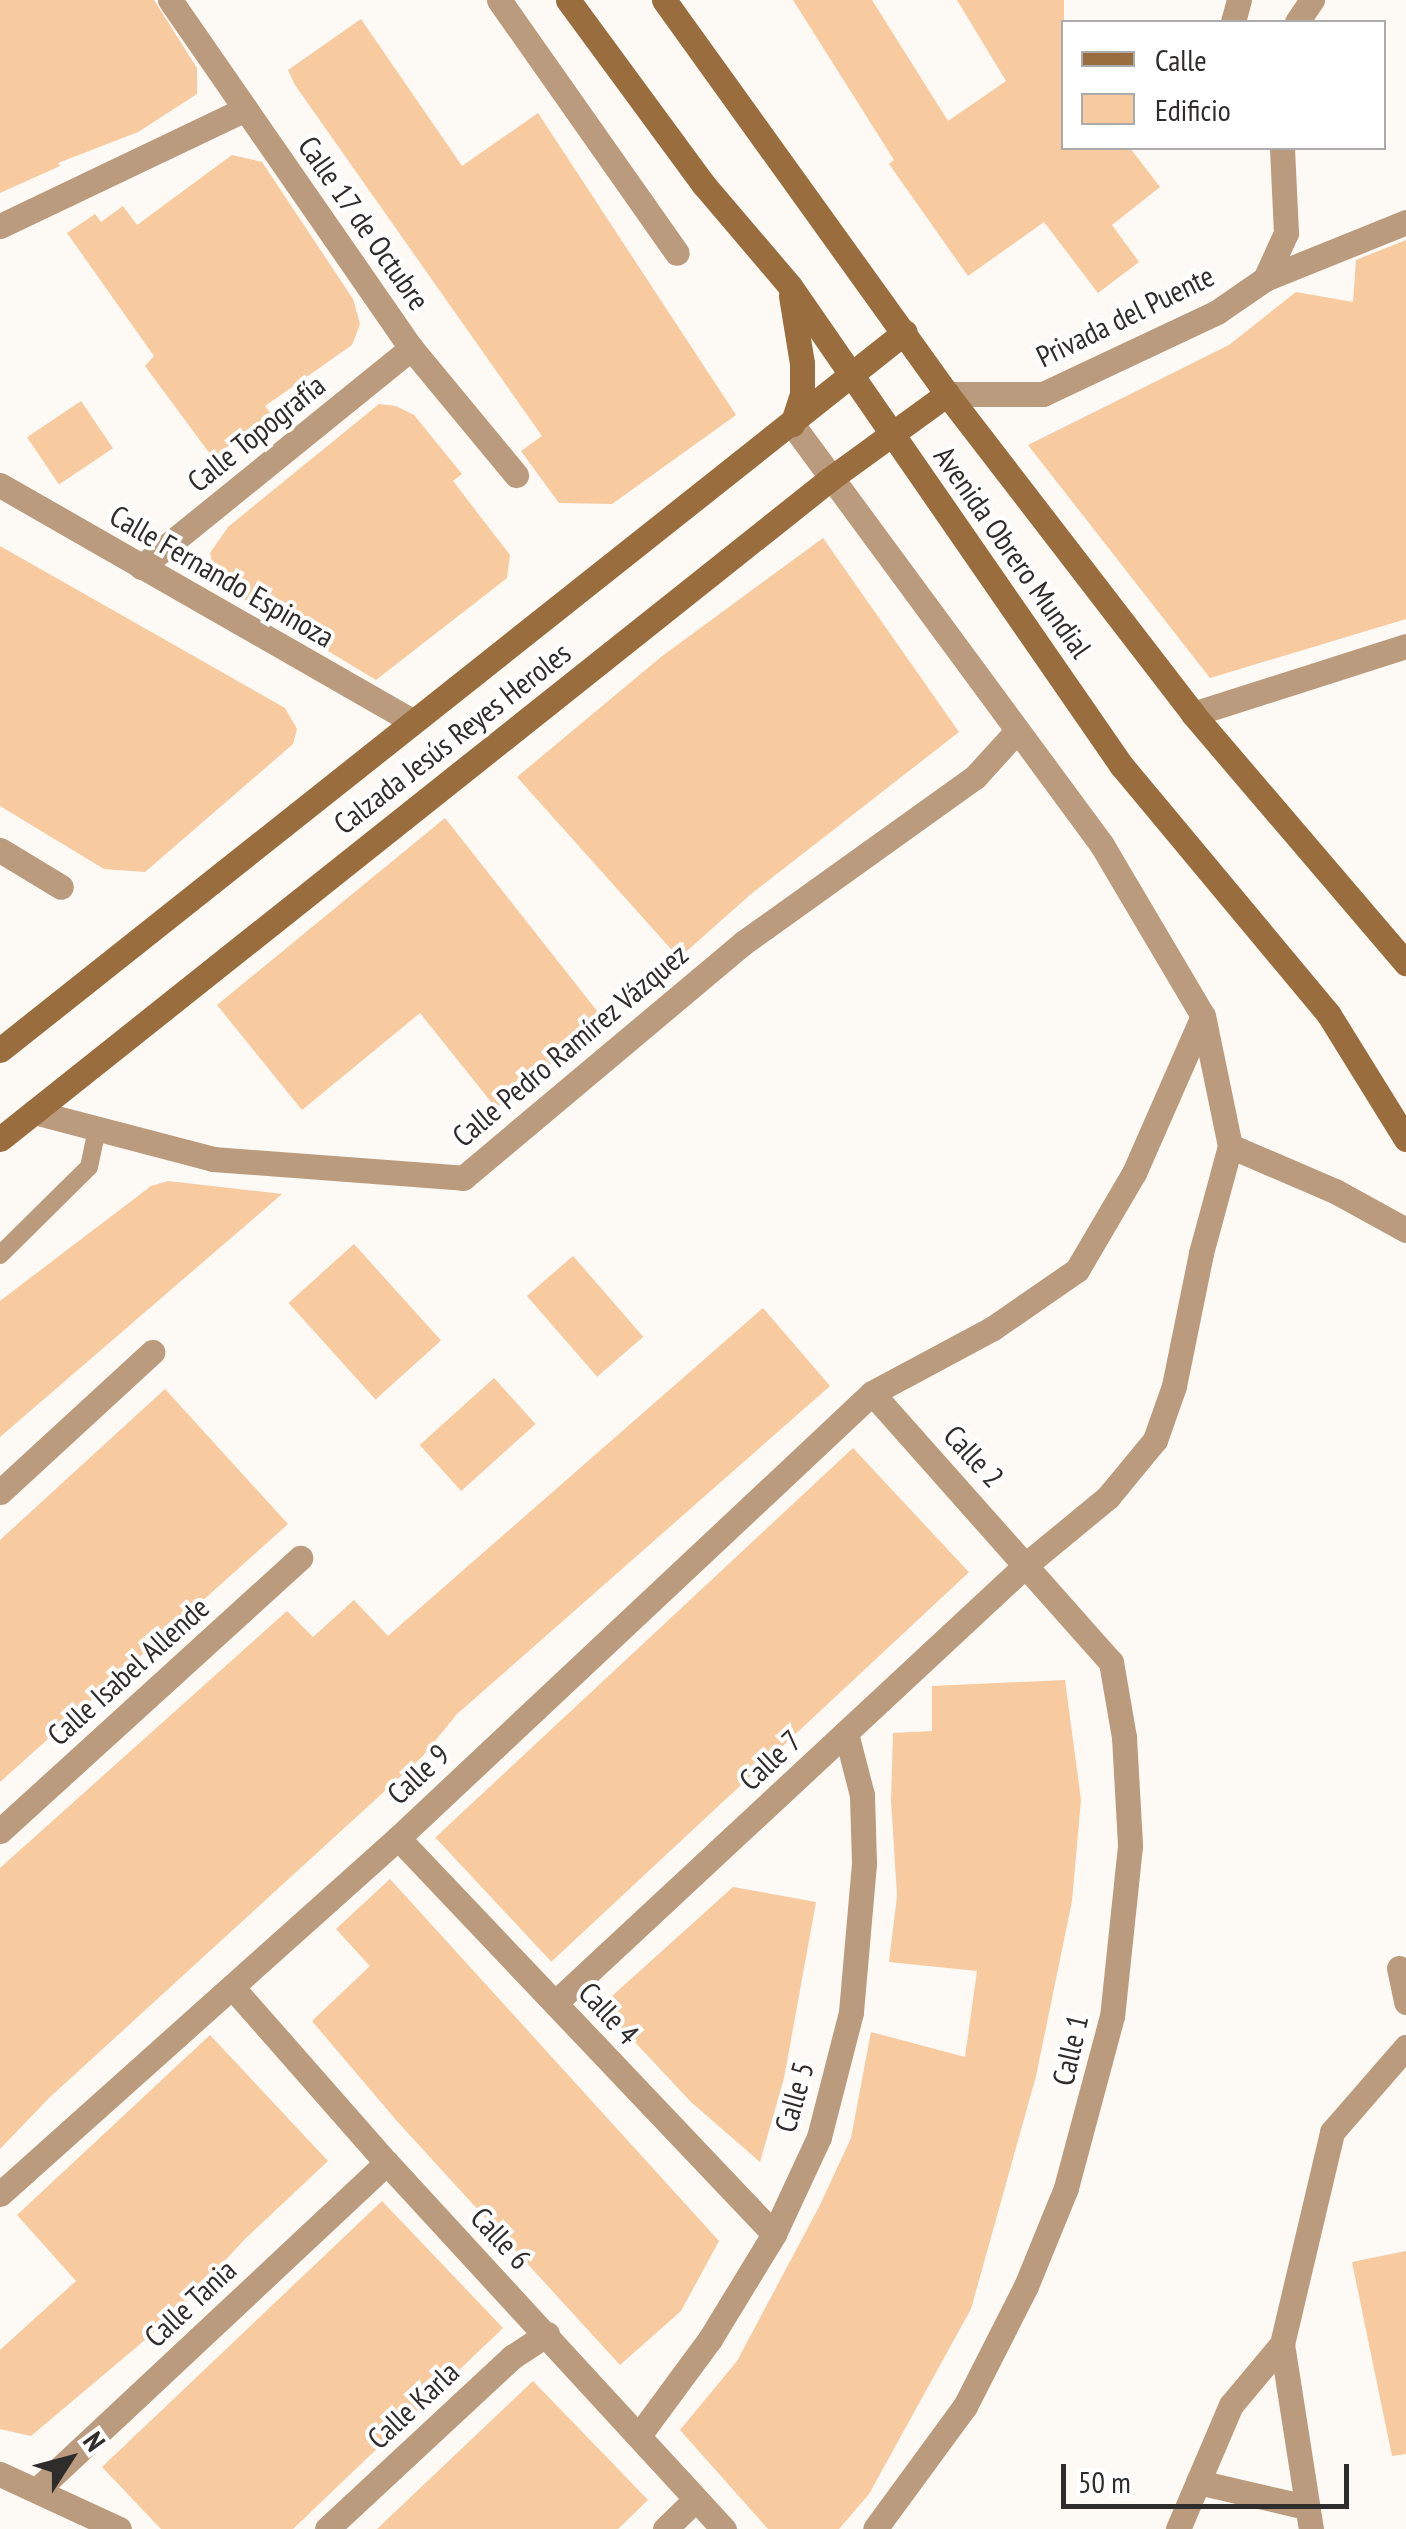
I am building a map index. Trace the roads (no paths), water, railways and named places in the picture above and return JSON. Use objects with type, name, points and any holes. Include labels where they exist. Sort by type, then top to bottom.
[{"type":"main road","name":"Avenida Obrero Mundial","points":[[568,0],[704,185],[756,241],[790,286],[1121,766],[1329,1015],[1406,1138]]},
{"type":"main road","name":"Avenida Obrero Mundial","points":[[664,0],[948,394],[1193,714],[1406,963]]},
{"type":"main road","points":[[790,286],[802,362],[802,394],[792,424]]},
{"type":"main road","name":"Calzada Jesús Reyes Heroles","points":[[0,1050],[905,332]]},
{"type":"main road","name":"Calzada Jesús Reyes Heroles","points":[[0,1138],[830,479],[890,432],[948,394]]},
{"type":"street","name":"Calle 17 de Octubre","points":[[170,0],[412,348],[516,475]]},
{"type":"street","points":[[499,0],[677,253]]},
{"type":"street","points":[[0,226],[245,109]]},
{"type":"street","points":[[1265,279],[1286,233],[1282,150]]},
{"type":"street","name":"Privada del Puente","points":[[948,394],[1042,394],[1217,312],[1265,279],[1406,222]]},
{"type":"street","name":"Calle Topografía","points":[[140,567],[412,348]]},
{"type":"street","points":[[792,424],[1102,844],[1204,1016],[1230,1146],[1334,1191],[1406,1230]]},
{"type":"street","name":"Calle Fernando Espinoza","points":[[0,485],[413,722]]},
{"type":"street","points":[[1193,714],[1406,646]]},
{"type":"street","name":"Calle Pedro Ramírez Vázquez","points":[[34,1112],[214,1159],[463,1178],[743,943],[976,777],[1016,732]]},
{"type":"street","points":[[0,850],[61,887]]},
{"type":"street","name":"Calle 9","points":[[0,2194],[398,1838],[872,1393],[994,1328],[1077,1270],[1134,1173],[1204,1016]]},
{"type":"street","name":"Calle 7","points":[[555,2003],[1028,1563],[1108,1498],[1155,1440],[1174,1386],[1201,1252],[1230,1146]]},
{"type":"street","points":[[0,1492],[152,1352]]},
{"type":"street","name":"Calle 2","points":[[872,1393],[1028,1563]]},
{"type":"street","name":"Calle Isabel Allende","points":[[0,1831],[300,1558]]},
{"type":"street","name":"Calle 1","points":[[874,2529],[965,2406],[1026,2286],[1066,2188],[1112,2016],[1130,1846],[1124,1737],[1112,1662],[1028,1563]]},
{"type":"street","name":"Calle 5","points":[[640,2434],[710,2339],[774,2234],[819,2137],[851,2012],[864,1862],[862,1795],[846,1734]]},
{"type":"street","name":"Calle 4","points":[[398,1838],[774,2234]]},
{"type":"street","points":[[1399,1968],[1406,2002]]},
{"type":"street","name":"Calle 6","points":[[234,1988],[387,2163],[724,2529]]},
{"type":"street","points":[[1198,2482],[1308,2518],[1282,2344],[1332,2132],[1406,2047]]},
{"type":"street","name":"Calle Tania","points":[[38,2490],[387,2163]]},
{"type":"street","name":"Calle Karla","points":[[327,2529],[512,2358],[547,2334]]},
{"type":"street","points":[[1178,2529],[1231,2405],[1282,2344]]},
{"type":"street","points":[[0,2474],[119,2529]]},
{"type":"street","points":[[664,2529],[696,2498]]},
{"type":"lane","points":[[0,1256],[89,1167],[97,1129]]}]
